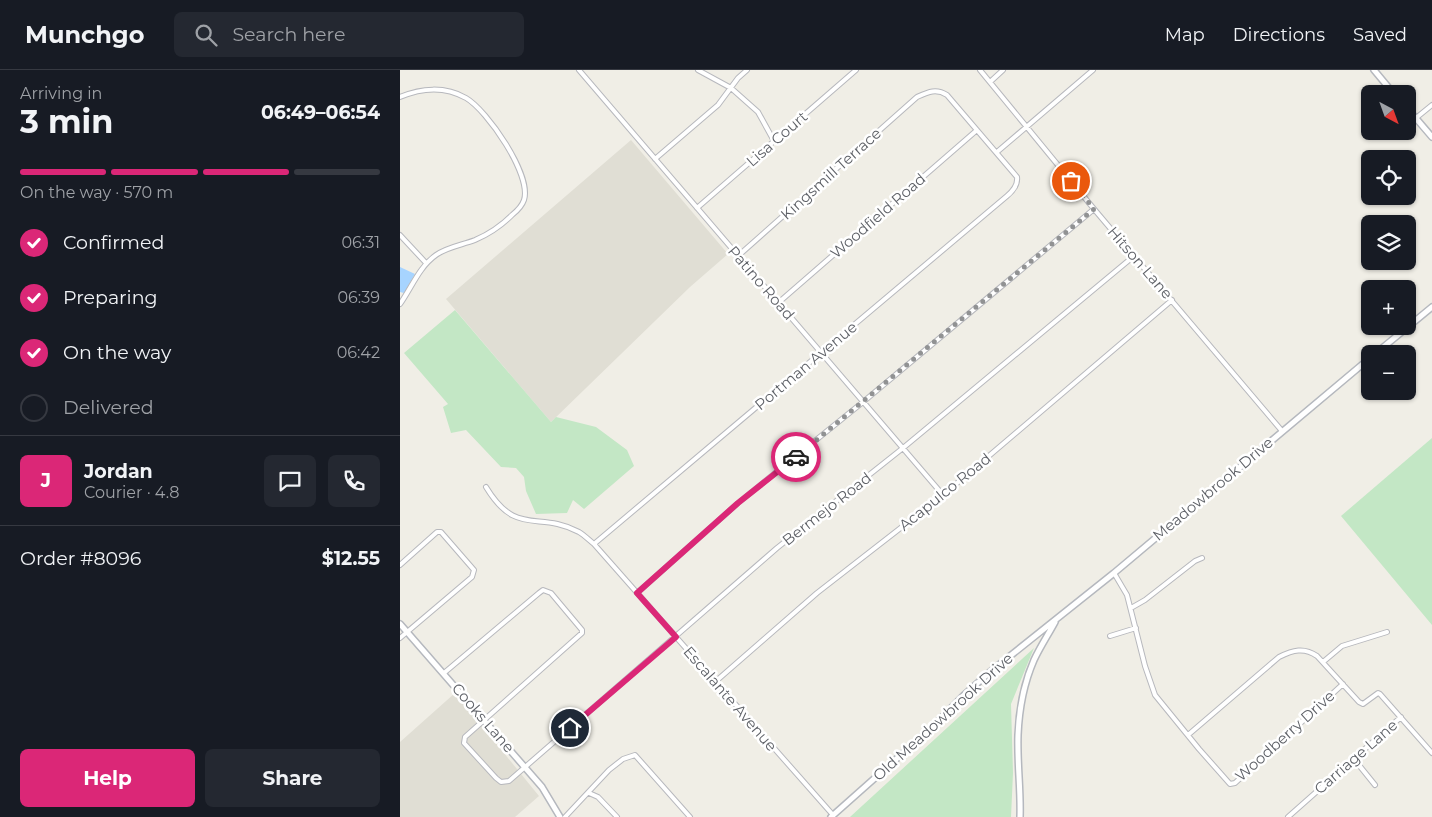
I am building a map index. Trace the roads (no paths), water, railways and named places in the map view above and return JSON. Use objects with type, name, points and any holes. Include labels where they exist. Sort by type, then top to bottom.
[{"type":"main road","points":[[1374,70],[1386,85]]},
{"type":"main road","points":[[1416,118],[1432,137]]},
{"type":"main road","points":[[1386,345],[1432,307]]},
{"type":"main road","name":"Meadowbrook Drive","points":[[1056,620],[1361,365]]},
{"type":"main road","points":[[1020,817],[1018,736],[1020,710],[1034,660],[1056,620]]},
{"type":"main road","name":"Old Meadowbrook Drive","points":[[832,816],[929,730],[963,696],[1056,620]]},
{"type":"main road","name":"Cooks Lane","points":[[400,624],[542,787],[560,817]]},
{"type":"street","name":"Patino Road","points":[[579,70],[944,495]]},
{"type":"street","points":[[698,70],[730,88],[758,112],[774,141]]},
{"type":"street","points":[[655,159],[718,105],[730,88],[748,70]]},
{"type":"street","name":"Lisa Court","points":[[697,208],[856,70]]},
{"type":"street","name":"Hitson Lane","points":[[980,70],[1094,209],[1282,431]]},
{"type":"street","points":[[990,82],[1003,70]]},
{"type":"street","points":[[977,130],[997,152],[1093,70]]},
{"type":"street","points":[[400,97],[416,92],[440,90],[466,98],[476,105],[487,116],[517,162],[525,187],[524,201],[518,210],[493,231],[438,253],[426,263],[400,304]]},
{"type":"street","name":"Kingsmill Terrace","points":[[738,256],[918,97],[925,93],[933,91],[947,95],[977,130]]},
{"type":"street","points":[[1416,118],[1432,104]]},
{"type":"street","name":"Woodfield Road","points":[[778,303],[977,130]]},
{"type":"street","name":"Portman Avenue","points":[[594,544],[1007,196],[1015,186],[1017,177],[997,152]]},
{"type":"street","points":[[637,593],[738,503],[864,402],[1094,209]]},
{"type":"street","points":[[400,234],[426,263]]},
{"type":"street","name":"Bermejo Road","points":[[484,720],[464,740],[464,743],[496,778],[501,782],[509,781],[777,548],[903,448],[1134,256]]},
{"type":"street","name":"Acapulco Road","points":[[715,682],[817,593],[944,495],[1172,300]]},
{"type":"street","name":"Escalante Avenue","points":[[486,487],[494,500],[504,511],[512,516],[525,521],[551,523],[579,532],[594,544],[832,816]]},
{"type":"street","points":[[400,565],[438,532],[441,532],[474,570],[472,577],[400,638]]},
{"type":"street","points":[[1131,608],[1145,600],[1195,561],[1202,558]]},
{"type":"street","name":"Woodberry Drive","points":[[1114,573],[1127,595],[1144,666],[1152,687],[1161,703],[1230,784],[1235,783],[1343,684]]},
{"type":"street","points":[[444,673],[544,590],[550,593],[580,627],[582,633],[484,720]]},
{"type":"street","points":[[1110,636],[1136,628]]},
{"type":"street","points":[[1323,662],[1342,646],[1387,632]]},
{"type":"street","points":[[1188,735],[1258,674],[1288,653],[1306,650],[1317,656],[1358,702],[1363,704],[1378,693],[1380,694],[1432,753]]},
{"type":"street","name":"Carriage Lane","points":[[1288,817],[1401,717]]},
{"type":"street","points":[[565,817],[610,770],[623,759],[635,755],[690,817]]},
{"type":"street","points":[[1354,760],[1375,785]]},
{"type":"street","points":[[590,793],[598,797],[617,817]]},
{"type":"water","points":[[400,267],[415,274],[404,293],[400,292]]}]
